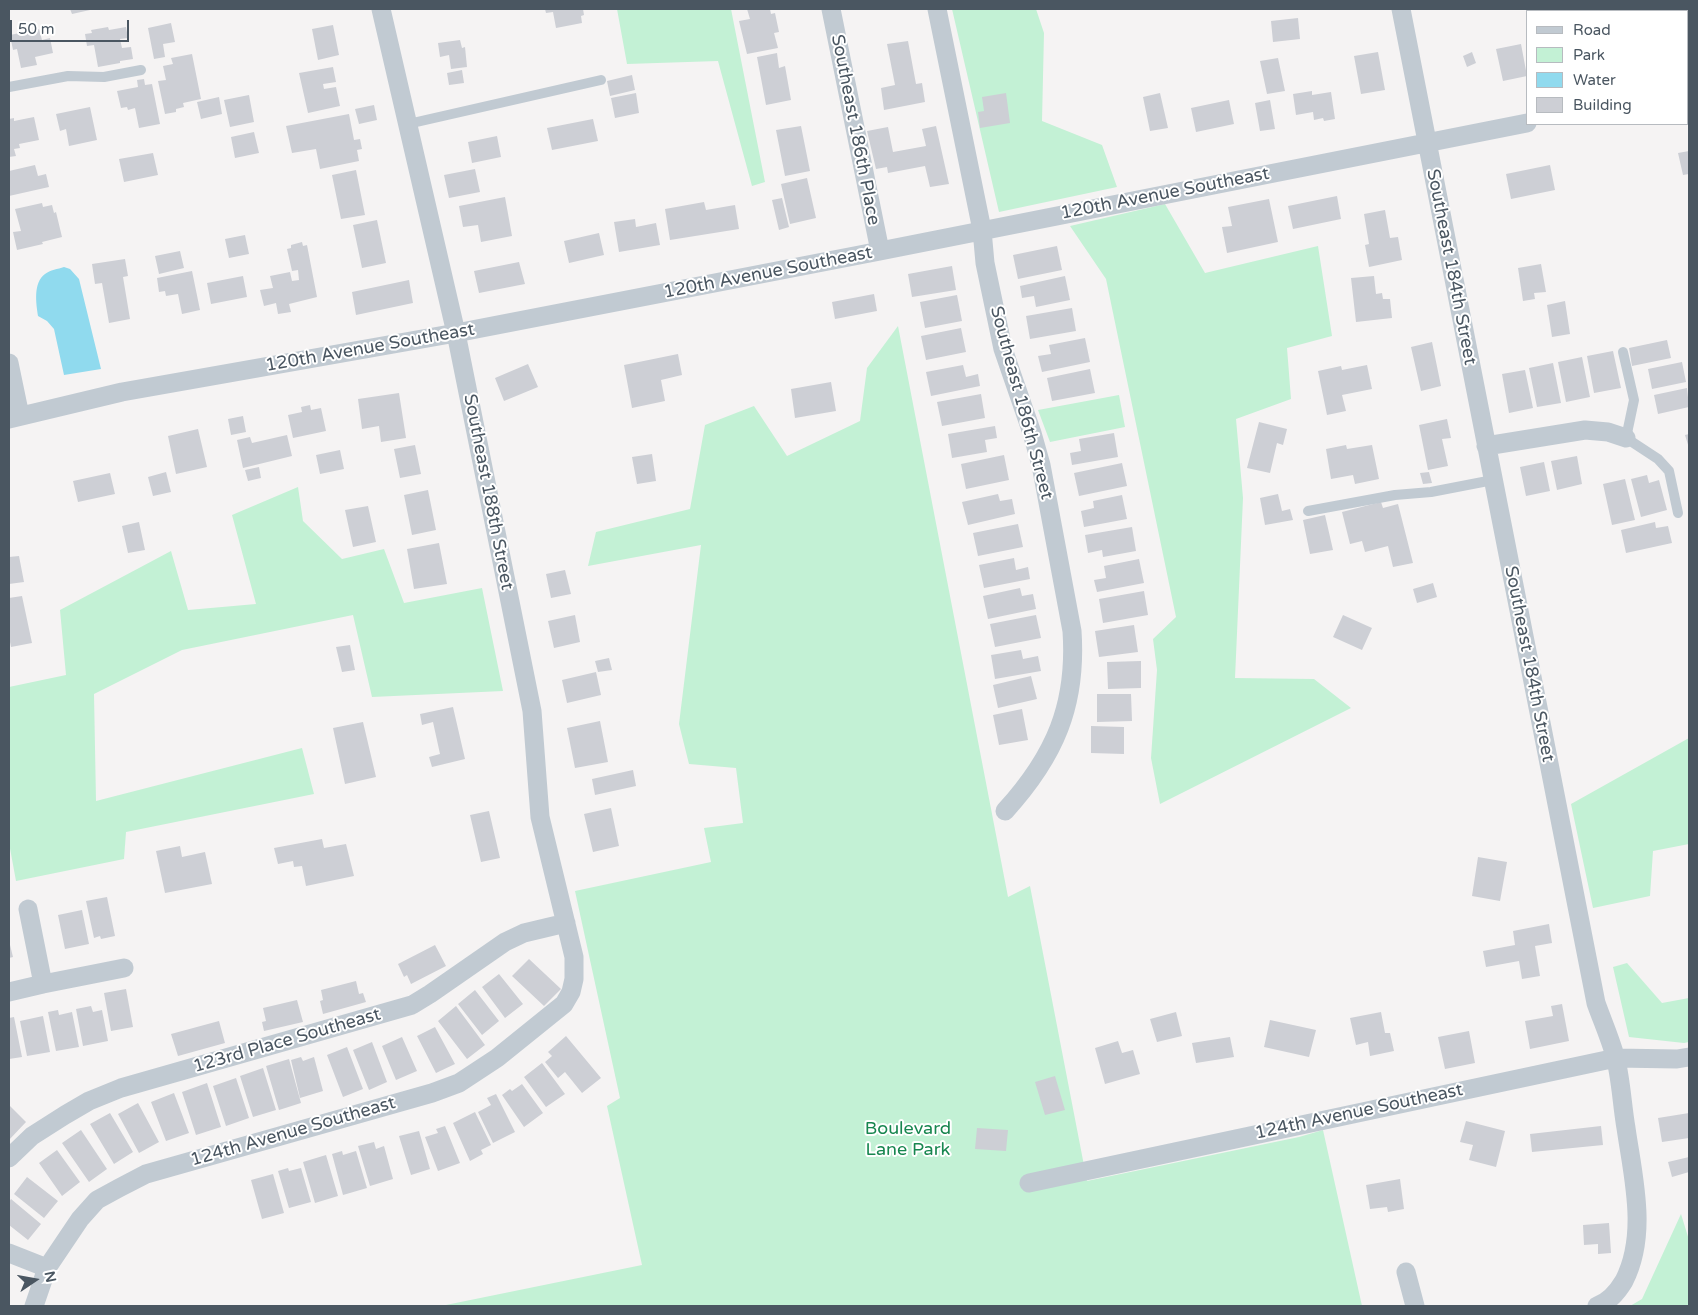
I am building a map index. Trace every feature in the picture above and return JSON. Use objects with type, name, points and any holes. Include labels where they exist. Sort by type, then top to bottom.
[{"type":"street","name":"Southeast 188th Street","points":[[381,9],[456,333],[532,711],[540,817],[574,957],[574,979]]},
{"type":"street","name":"Southeast 186th Place","points":[[831,9],[880,252]]},
{"type":"street","name":"Southeast 186th Street","points":[[937,9],[982,230],[985,263],[1003,349],[1041,465],[1072,631],[1074,658],[1071,689],[1064,717],[1045,760],[1025,790],[1005,811]]},
{"type":"street","name":"Southeast 184th Street","points":[[1401,9],[1596,1003],[1616,1058],[1634,1185],[1637,1239],[1632,1265],[1618,1291],[1597,1306]]},
{"type":"street","name":"120th Avenue Southeast","points":[[14,417],[122,392],[456,333],[880,252],[982,230],[1526,123]]},
{"type":"street","points":[[9,363],[14,417]]},
{"type":"street","points":[[1486,446],[1586,430],[1608,432],[1626,438]]},
{"type":"street","points":[[28,908],[42,984]]},
{"type":"street","name":"123rd Place Southeast","points":[[9,1158],[32,1136],[90,1101],[122,1088],[412,1005],[504,942],[524,933],[566,923]]},
{"type":"street","points":[[9,992],[124,968]]},
{"type":"street","name":"124th Avenue Southeast","points":[[34,1306],[47,1268],[80,1219],[97,1200],[146,1174],[432,1093],[459,1083],[497,1058],[564,1004],[571,992],[574,979]]},
{"type":"street","name":"124th Avenue Southeast","points":[[1030,1183],[1616,1058],[1677,1059],[1689,1057]]},
{"type":"street","points":[[9,1253],[47,1268]]},
{"type":"street","points":[[1406,1272],[1415,1306]]},
{"type":"lane","points":[[9,87],[68,76],[104,77],[140,70]]},
{"type":"lane","points":[[408,124],[601,80]]},
{"type":"lane","points":[[1622,352],[1634,400],[1626,438],[1658,459],[1668,471],[1678,513]]},
{"type":"lane","points":[[1308,511],[1395,495],[1431,492],[1493,480]]},
{"type":"green space","points":[[617,9],[731,9],[765,182],[752,186],[718,61],[627,64]]},
{"type":"green space","points":[[952,9],[1036,9],[1044,33],[1042,121],[1102,145],[1117,187],[999,212]]},
{"type":"green space","points":[[1165,204],[1205,273],[1318,246],[1332,336],[1287,348],[1291,399],[1236,419],[1243,498],[1235,678],[1314,679],[1351,708],[1160,804],[1151,758],[1157,670],[1153,639],[1176,617],[1106,279],[1070,226]]},
{"type":"green space","name":"Boulevard Lane Park","points":[[898,326],[1008,897],[1030,886],[1087,1181],[1299,1137],[1323,1130],[1362,1306],[441,1306],[642,1265],[607,1106],[620,1098],[575,891],[711,862],[704,828],[743,823],[736,768],[689,764],[679,724],[701,545],[588,566],[596,532],[690,509],[705,425],[754,406],[787,456],[860,421],[867,368]]},
{"type":"green space","points":[[1119,395],[1125,427],[1050,442],[1038,410]]},
{"type":"green space","points":[[298,487],[303,521],[342,559],[384,549],[404,603],[482,588],[503,691],[372,697],[353,615],[182,650],[94,694],[96,801],[302,748],[314,794],[126,832],[124,859],[16,881],[9,843],[9,687],[66,675],[60,610],[171,551],[188,610],[256,604],[232,515]]},
{"type":"green space","points":[[1689,738],[1689,844],[1653,851],[1650,896],[1593,908],[1571,804]]},
{"type":"green space","points":[[1627,963],[1662,1003],[1689,998],[1689,1042],[1629,1037],[1613,967]]},
{"type":"green space","points":[[1681,1214],[1689,1240],[1689,1306],[1630,1306],[1642,1299]]},
{"type":"water","points":[[64,267],[70,269],[79,279],[101,369],[64,375],[54,329],[47,321],[38,316],[36,294],[41,278],[47,273]]},
{"type":"building","points":[[70,9],[90,9],[90,10],[72,14]]},
{"type":"building","points":[[545,9],[583,9],[582,23],[556,28],[553,12],[546,13]]},
{"type":"building","points":[[747,9],[770,9],[771,14],[775,13],[779,32],[774,33],[778,48],[747,54],[739,21],[750,19]]},
{"type":"building","points":[[1689,9],[1689,17],[1688,10],[1664,10]]},
{"type":"building","points":[[1298,18],[1300,39],[1273,42],[1271,21]]},
{"type":"building","points":[[171,23],[175,42],[163,44],[165,57],[154,59],[148,28]]},
{"type":"building","points":[[333,25],[339,55],[318,60],[312,29]]},
{"type":"building","points":[[108,27],[109,30],[126,27],[128,38],[120,39],[122,48],[131,47],[133,59],[98,67],[94,45],[87,46],[85,34],[92,33],[91,30]]},
{"type":"building","points":[[39,29],[42,40],[50,38],[53,53],[35,57],[37,65],[21,68],[17,49],[13,50],[10,35]]},
{"type":"building","points":[[460,40],[462,48],[465,47],[467,67],[451,69],[449,55],[440,57],[438,43]]},
{"type":"building","points":[[908,41],[916,84],[922,83],[925,102],[884,110],[881,88],[895,85],[887,44]]},
{"type":"building","points":[[1521,44],[1526,76],[1503,81],[1496,49]]},
{"type":"building","points":[[1378,52],[1385,90],[1361,94],[1354,56]]},
{"type":"building","points":[[1472,52],[1476,63],[1467,67],[1463,56]]},
{"type":"building","points":[[777,53],[779,68],[785,66],[791,100],[766,105],[757,57]]},
{"type":"building","points":[[192,54],[201,99],[183,103],[184,107],[176,109],[176,112],[165,114],[158,81],[166,80],[163,66],[173,64],[171,58]]},
{"type":"building","points":[[1278,58],[1285,91],[1267,94],[1260,61]]},
{"type":"building","points":[[333,67],[336,82],[323,84],[324,89],[336,87],[340,106],[308,113],[299,73]]},
{"type":"building","points":[[462,70],[464,83],[449,85],[447,73]]},
{"type":"building","points":[[632,75],[635,90],[610,96],[607,81]]},
{"type":"building","points":[[144,79],[145,85],[152,84],[160,124],[139,128],[135,108],[128,110],[127,107],[121,108],[117,91],[138,87],[137,80]]},
{"type":"building","points":[[1312,91],[1312,95],[1331,92],[1335,119],[1324,121],[1323,118],[1314,120],[1313,112],[1296,115],[1293,94]]},
{"type":"building","points":[[636,93],[639,113],[615,118],[611,98]]},
{"type":"building","points":[[1006,93],[1010,123],[980,128],[978,112],[984,111],[982,97]]},
{"type":"building","points":[[1160,93],[1168,128],[1150,131],[1143,97]]},
{"type":"building","points":[[249,95],[254,122],[230,127],[224,100]]},
{"type":"building","points":[[219,97],[222,114],[201,119],[197,102]]},
{"type":"building","points":[[1229,100],[1234,124],[1196,132],[1191,108]]},
{"type":"building","points":[[1270,100],[1275,129],[1260,131],[1255,103]]},
{"type":"building","points":[[374,105],[377,120],[359,124],[355,109]]},
{"type":"building","points":[[90,107],[97,140],[69,146],[66,129],[60,131],[56,114]]},
{"type":"building","points":[[349,114],[354,140],[360,139],[362,149],[357,150],[359,161],[320,169],[316,149],[292,153],[286,126]]},
{"type":"building","points":[[34,117],[39,140],[19,144],[20,148],[14,149],[16,156],[9,157],[9,119],[14,118],[14,121]]},
{"type":"building","points":[[593,119],[598,141],[552,150],[547,128]]},
{"type":"building","points":[[801,126],[810,171],[785,176],[776,130]]},
{"type":"building","points":[[936,126],[949,184],[930,187],[925,166],[888,173],[887,167],[876,169],[867,131],[888,127],[893,152],[926,146],[922,129]]},
{"type":"building","points":[[254,132],[259,153],[235,158],[231,137]]},
{"type":"building","points":[[497,136],[501,157],[472,163],[468,142]]},
{"type":"building","points":[[1689,151],[1689,174],[1683,175],[1678,153]]},
{"type":"building","points":[[153,153],[158,175],[124,182],[119,159]]},
{"type":"building","points":[[35,165],[38,176],[46,174],[49,187],[9,196],[9,171]]},
{"type":"building","points":[[1550,165],[1555,190],[1511,199],[1506,174]]},
{"type":"building","points":[[475,169],[480,192],[449,198],[444,175]]},
{"type":"building","points":[[356,170],[365,215],[341,219],[332,175]]},
{"type":"building","points":[[807,178],[816,218],[790,224],[781,184]]},
{"type":"building","points":[[1337,196],[1341,219],[1293,229],[1288,206]]},
{"type":"building","points":[[505,197],[512,236],[481,242],[478,225],[463,227],[459,206]]},
{"type":"building","points":[[782,198],[789,227],[779,230],[772,200]]},
{"type":"building","points":[[1269,199],[1278,242],[1227,253],[1222,227],[1232,226],[1228,207]]},
{"type":"building","points":[[704,202],[706,210],[735,205],[739,229],[670,240],[665,209]]},
{"type":"building","points":[[42,203],[43,207],[52,205],[54,213],[56,212],[62,237],[17,250],[13,232],[21,231],[15,209]]},
{"type":"building","points":[[1385,210],[1390,238],[1398,237],[1402,260],[1369,267],[1365,245],[1369,244],[1364,214]]},
{"type":"building","points":[[635,219],[636,227],[656,223],[660,245],[619,252],[614,222]]},
{"type":"building","points":[[377,220],[386,263],[362,268],[353,225]]},
{"type":"building","points":[[599,233],[604,255],[569,263],[564,241]]},
{"type":"building","points":[[245,235],[249,254],[229,258],[225,239]]},
{"type":"building","points":[[302,242],[303,246],[307,245],[317,297],[289,304],[291,312],[278,314],[276,303],[264,306],[260,290],[273,288],[270,276],[290,272],[292,281],[299,280],[298,270],[292,271],[287,249],[291,248],[291,245]]},
{"type":"building","points":[[1057,246],[1062,270],[1018,279],[1013,255]]},
{"type":"building","points":[[180,251],[184,268],[159,274],[155,256]]},
{"type":"building","points":[[125,259],[128,276],[123,277],[130,319],[109,323],[102,283],[95,284],[92,264]]},
{"type":"building","points":[[519,262],[525,284],[479,293],[474,271]]},
{"type":"building","points":[[1541,264],[1546,292],[1534,293],[1535,299],[1523,301],[1518,268]]},
{"type":"building","points":[[952,266],[956,290],[912,297],[908,274]]},
{"type":"building","points":[[192,271],[200,310],[182,314],[178,294],[166,296],[165,291],[159,292],[157,278]]},
{"type":"building","points":[[243,276],[247,297],[211,304],[207,283]]},
{"type":"building","points":[[1065,276],[1070,300],[1036,307],[1034,296],[1022,298],[1020,286]]},
{"type":"building","points":[[1374,276],[1376,294],[1382,293],[1383,299],[1390,299],[1392,318],[1356,322],[1351,278]]},
{"type":"building","points":[[409,280],[413,303],[356,315],[352,292]]},
{"type":"building","points":[[874,294],[877,311],[835,319],[832,302]]},
{"type":"building","points":[[957,295],[962,321],[925,328],[920,302]]},
{"type":"building","points":[[1565,301],[1570,334],[1552,337],[1547,305]]},
{"type":"building","points":[[1072,308],[1076,331],[1030,339],[1026,316]]},
{"type":"building","points":[[961,328],[966,352],[926,360],[921,336]]},
{"type":"building","points":[[1085,338],[1090,362],[1042,372],[1038,356],[1051,354],[1049,345]]},
{"type":"building","points":[[1667,340],[1671,358],[1632,366],[1629,348]]},
{"type":"building","points":[[1432,342],[1441,386],[1421,391],[1411,347]]},
{"type":"building","points":[[1613,351],[1621,388],[1594,393],[1587,356]]},
{"type":"building","points":[[678,354],[682,375],[661,380],[665,401],[632,408],[624,365]]},
{"type":"building","points":[[1582,357],[1590,397],[1566,402],[1558,362]]},
{"type":"building","points":[[1682,362],[1686,382],[1652,389],[1648,369]]},
{"type":"building","points":[[1553,363],[1561,403],[1537,407],[1529,368]]},
{"type":"building","points":[[528,364],[538,387],[504,401],[495,378]]},
{"type":"building","points":[[963,365],[966,377],[978,374],[980,386],[931,396],[926,372]]},
{"type":"building","points":[[1367,365],[1372,389],[1342,395],[1346,411],[1327,415],[1318,371],[1341,366],[1342,370]]},
{"type":"building","points":[[1090,369],[1095,393],[1052,401],[1047,378]]},
{"type":"building","points":[[1525,370],[1533,408],[1509,413],[1502,374]]},
{"type":"building","points":[[831,382],[836,411],[795,418],[791,389]]},
{"type":"building","points":[[1687,388],[1689,407],[1658,414],[1654,395]]},
{"type":"building","points":[[399,393],[406,438],[381,442],[379,426],[362,429],[358,399]]},
{"type":"building","points":[[981,394],[985,418],[942,426],[937,402]]},
{"type":"building","points":[[310,405],[311,410],[321,408],[326,431],[293,438],[288,415],[302,412],[301,407]]},
{"type":"building","points":[[243,416],[246,432],[231,435],[228,419]]},
{"type":"building","points":[[1447,419],[1451,438],[1442,439],[1448,466],[1428,470],[1419,425]]},
{"type":"building","points":[[1259,422],[1287,429],[1283,445],[1277,443],[1270,473],[1247,468]]},
{"type":"building","points":[[995,426],[997,438],[985,440],[987,452],[952,458],[948,434]]},
{"type":"building","points":[[198,429],[207,467],[176,474],[168,436]]},
{"type":"building","points":[[1114,433],[1118,457],[1072,465],[1070,453],[1081,451],[1079,439]]},
{"type":"building","points":[[1689,434],[1689,448],[1685,435]]},
{"type":"building","points":[[287,435],[292,456],[243,468],[237,440],[250,437],[252,443]]},
{"type":"building","points":[[415,445],[421,474],[400,478],[394,449]]},
{"type":"building","points":[[1346,445],[1347,449],[1372,445],[1379,479],[1355,484],[1353,475],[1331,479],[1326,449]]},
{"type":"building","points":[[340,450],[344,469],[320,474],[316,455]]},
{"type":"building","points":[[652,454],[656,481],[637,484],[632,457]]},
{"type":"building","points":[[1004,455],[1009,480],[966,489],[961,464]]},
{"type":"building","points":[[1577,456],[1582,484],[1557,490],[1551,461]]},
{"type":"building","points":[[1544,462],[1550,491],[1526,496],[1520,467]]},
{"type":"building","points":[[1122,463],[1127,486],[1079,496],[1074,473]]},
{"type":"building","points":[[259,467],[261,478],[248,481],[245,470]]},
{"type":"building","points":[[166,472],[171,492],[153,496],[148,477]]},
{"type":"building","points":[[1429,472],[1432,483],[1423,484],[1420,473]]},
{"type":"building","points":[[110,473],[115,494],[78,502],[73,481]]},
{"type":"building","points":[[1647,475],[1649,483],[1659,480],[1667,510],[1641,517],[1631,479]]},
{"type":"building","points":[[1625,479],[1635,520],[1612,525],[1603,484]]},
{"type":"building","points":[[428,490],[436,530],[412,535],[404,495]]},
{"type":"building","points":[[998,494],[1000,501],[1012,499],[1015,514],[968,525],[962,502]]},
{"type":"building","points":[[1278,494],[1282,511],[1290,509],[1293,520],[1265,525],[1260,498]]},
{"type":"building","points":[[1122,495],[1127,519],[1084,527],[1081,511],[1094,508],[1093,501]]},
{"type":"building","points":[[1381,502],[1383,508],[1398,504],[1413,563],[1393,567],[1388,546],[1365,552],[1362,541],[1350,544],[1342,512]]},
{"type":"building","points":[[368,506],[376,542],[353,547],[345,510]]},
{"type":"building","points":[[1325,515],[1333,550],[1310,554],[1303,520]]},
{"type":"building","points":[[139,522],[145,550],[128,553],[122,526]]},
{"type":"building","points":[[1655,522],[1656,528],[1668,526],[1672,543],[1626,553],[1621,530]]},
{"type":"building","points":[[1018,524],[1023,547],[978,556],[973,533]]},
{"type":"building","points":[[1132,527],[1136,551],[1103,557],[1102,550],[1088,553],[1085,535]]},
{"type":"building","points":[[439,543],[447,584],[414,589],[407,549]]},
{"type":"building","points":[[19,556],[24,582],[9,584],[9,557]]},
{"type":"building","points":[[1014,558],[1016,570],[1028,567],[1030,579],[984,588],[979,565]]},
{"type":"building","points":[[1139,559],[1144,583],[1097,592],[1094,580],[1106,578],[1104,566]]},
{"type":"building","points":[[565,570],[571,594],[551,598],[546,574]]},
{"type":"building","points":[[1433,583],[1437,597],[1417,603],[1413,589]]},
{"type":"building","points":[[1020,588],[1022,596],[1033,594],[1036,609],[988,619],[983,596]]},
{"type":"building","points":[[1144,591],[1148,615],[1103,623],[1099,599]]},
{"type":"building","points":[[22,596],[32,643],[11,647],[9,637],[9,598]]},
{"type":"building","points":[[575,615],[580,642],[554,648],[548,621]]},
{"type":"building","points":[[1036,615],[1041,638],[995,647],[990,624]]},
{"type":"building","points":[[1343,615],[1372,628],[1362,650],[1333,637]]},
{"type":"building","points":[[1134,625],[1138,652],[1099,657],[1095,631]]},
{"type":"building","points":[[350,645],[355,670],[342,672],[336,647]]},
{"type":"building","points":[[1021,650],[1023,659],[1038,656],[1041,671],[995,679],[991,655]]},
{"type":"building","points":[[609,658],[612,670],[598,672],[595,661]]},
{"type":"building","points":[[1141,661],[1141,688],[1108,689],[1107,662]]},
{"type":"building","points":[[596,672],[601,695],[567,703],[562,680]]},
{"type":"building","points":[[1031,676],[1037,699],[998,708],[993,685]]},
{"type":"building","points":[[1097,694],[1131,694],[1132,721],[1097,722]]},
{"type":"building","points":[[453,707],[465,759],[432,767],[429,757],[440,754],[433,722],[422,725],[420,714]]},
{"type":"building","points":[[1022,709],[1028,740],[999,745],[993,715]]},
{"type":"building","points":[[600,721],[608,762],[575,768],[567,728]]},
{"type":"building","points":[[363,722],[376,777],[345,784],[333,728]]},
{"type":"building","points":[[1091,726],[1124,727],[1124,754],[1091,753]]},
{"type":"building","points":[[633,770],[636,786],[595,795],[592,779]]},
{"type":"building","points":[[611,808],[619,846],[593,852],[584,814]]},
{"type":"building","points":[[489,811],[500,858],[481,862],[470,815]]},
{"type":"building","points":[[322,839],[324,848],[346,844],[354,876],[306,886],[302,866],[294,867],[293,861],[278,864],[274,848]]},
{"type":"building","points":[[180,846],[182,857],[205,852],[212,884],[165,893],[156,851]]},
{"type":"building","points":[[1478,857],[1507,862],[1500,901],[1472,896]]},
{"type":"building","points":[[107,897],[115,936],[101,939],[100,936],[94,938],[86,901]]},
{"type":"building","points":[[82,910],[89,944],[65,949],[58,915]]},
{"type":"building","points":[[1549,924],[1552,943],[1535,946],[1540,976],[1522,979],[1519,961],[1486,967],[1483,951],[1515,945],[1513,931]]},
{"type":"building","points":[[9,941],[13,957],[9,958]]},
{"type":"building","points":[[435,945],[446,966],[411,984],[407,975],[404,977],[398,964]]},
{"type":"building","points":[[529,959],[561,989],[544,1006],[512,976]]},
{"type":"building","points":[[499,974],[523,1004],[505,1018],[482,987]]},
{"type":"building","points":[[356,981],[359,994],[363,993],[366,1002],[323,1014],[320,1001],[323,1000],[321,990]]},
{"type":"building","points":[[126,989],[133,1027],[111,1031],[104,993]]},
{"type":"building","points":[[475,990],[499,1021],[482,1035],[458,1004]]},
{"type":"building","points":[[297,1000],[303,1022],[264,1031],[262,1022],[266,1021],[263,1008]]},
{"type":"building","points":[[1562,1004],[1569,1041],[1530,1049],[1525,1021],[1553,1016],[1551,1006]]},
{"type":"building","points":[[91,1006],[93,1012],[102,1010],[108,1041],[83,1046],[76,1009]]},
{"type":"building","points":[[456,1006],[485,1045],[467,1059],[438,1021]]},
{"type":"building","points":[[58,1010],[59,1015],[72,1012],[79,1047],[56,1051],[48,1012]]},
{"type":"building","points":[[1176,1012],[1182,1036],[1157,1042],[1150,1019]]},
{"type":"building","points":[[1381,1012],[1385,1033],[1390,1033],[1394,1051],[1370,1056],[1368,1042],[1356,1045],[1350,1018]]},
{"type":"building","points":[[43,1016],[50,1052],[27,1056],[20,1021]]},
{"type":"building","points":[[14,1017],[22,1057],[9,1059],[9,1018]]},
{"type":"building","points":[[1270,1020],[1316,1030],[1309,1057],[1264,1047]]},
{"type":"building","points":[[219,1021],[225,1043],[178,1056],[171,1034]]},
{"type":"building","points":[[435,1027],[455,1064],[436,1073],[417,1036]]},
{"type":"building","points":[[1469,1031],[1475,1063],[1445,1069],[1438,1037]]},
{"type":"building","points":[[566,1036],[601,1078],[582,1093],[565,1072],[558,1078],[545,1062],[552,1056],[548,1052]]},
{"type":"building","points":[[402,1037],[417,1071],[396,1080],[382,1046]]},
{"type":"building","points":[[1230,1037],[1234,1057],[1196,1063],[1192,1043]]},
{"type":"building","points":[[1118,1041],[1122,1053],[1133,1050],[1140,1074],[1105,1084],[1095,1048]]},
{"type":"building","points":[[372,1042],[387,1082],[369,1090],[353,1050]]},
{"type":"building","points":[[347,1047],[363,1089],[343,1097],[327,1055]]},
{"type":"building","points":[[301,1057],[303,1061],[314,1057],[323,1091],[300,1098],[291,1060]]},
{"type":"building","points":[[289,1059],[301,1103],[279,1110],[266,1066]]},
{"type":"building","points":[[542,1063],[565,1094],[546,1107],[524,1077]]},
{"type":"building","points":[[263,1068],[276,1110],[253,1117],[240,1076]]},
{"type":"building","points":[[1055,1076],[1065,1110],[1045,1115],[1035,1082]]},
{"type":"building","points":[[236,1078],[249,1118],[226,1126],[213,1086]]},
{"type":"building","points":[[207,1083],[221,1127],[196,1135],[182,1092]]},
{"type":"building","points":[[522,1084],[543,1113],[524,1127],[502,1095]]},
{"type":"building","points":[[174,1093],[189,1133],[166,1141],[151,1102]]},
{"type":"building","points":[[496,1094],[515,1132],[493,1143],[478,1112],[491,1105],[487,1098]]},
{"type":"building","points":[[138,1103],[159,1142],[139,1153],[118,1114]]},
{"type":"building","points":[[9,1105],[26,1122],[9,1140]]},
{"type":"building","points":[[475,1112],[491,1145],[481,1150],[483,1154],[470,1161],[453,1123]]},
{"type":"building","points":[[110,1113],[133,1152],[114,1164],[90,1124]]},
{"type":"building","points":[[1689,1113],[1689,1138],[1662,1142],[1658,1118]]},
{"type":"building","points":[[1466,1121],[1505,1131],[1496,1167],[1469,1160],[1473,1145],[1460,1142]]},
{"type":"building","points":[[445,1126],[460,1163],[438,1171],[425,1137],[438,1133],[436,1129]]},
{"type":"building","points":[[1601,1126],[1603,1145],[1532,1152],[1530,1134]]},
{"type":"building","points":[[977,1128],[1008,1130],[1006,1151],[975,1149]]},
{"type":"building","points":[[81,1130],[107,1169],[89,1182],[62,1143]]},
{"type":"building","points":[[419,1131],[430,1169],[411,1175],[399,1136]]},
{"type":"building","points":[[374,1142],[376,1149],[384,1146],[393,1179],[370,1186],[358,1146]]},
{"type":"building","points":[[57,1150],[80,1182],[62,1196],[39,1163]]},
{"type":"building","points":[[342,1151],[343,1155],[356,1151],[367,1188],[343,1195],[332,1154]]},
{"type":"building","points":[[326,1155],[338,1196],[315,1203],[303,1162]]},
{"type":"building","points":[[1689,1157],[1689,1172],[1672,1177],[1668,1162]]},
{"type":"building","points":[[288,1168],[289,1171],[301,1168],[311,1202],[289,1208],[278,1171]]},
{"type":"building","points":[[273,1174],[284,1213],[262,1219],[251,1180]]},
{"type":"building","points":[[27,1177],[58,1201],[44,1218],[14,1194]]},
{"type":"building","points":[[1400,1179],[1404,1209],[1388,1212],[1387,1207],[1370,1209],[1366,1185]]},
{"type":"building","points":[[11,1199],[41,1224],[28,1240],[9,1225],[9,1202]]},
{"type":"building","points":[[1609,1223],[1611,1253],[1598,1254],[1598,1244],[1584,1245],[1583,1225]]}]
